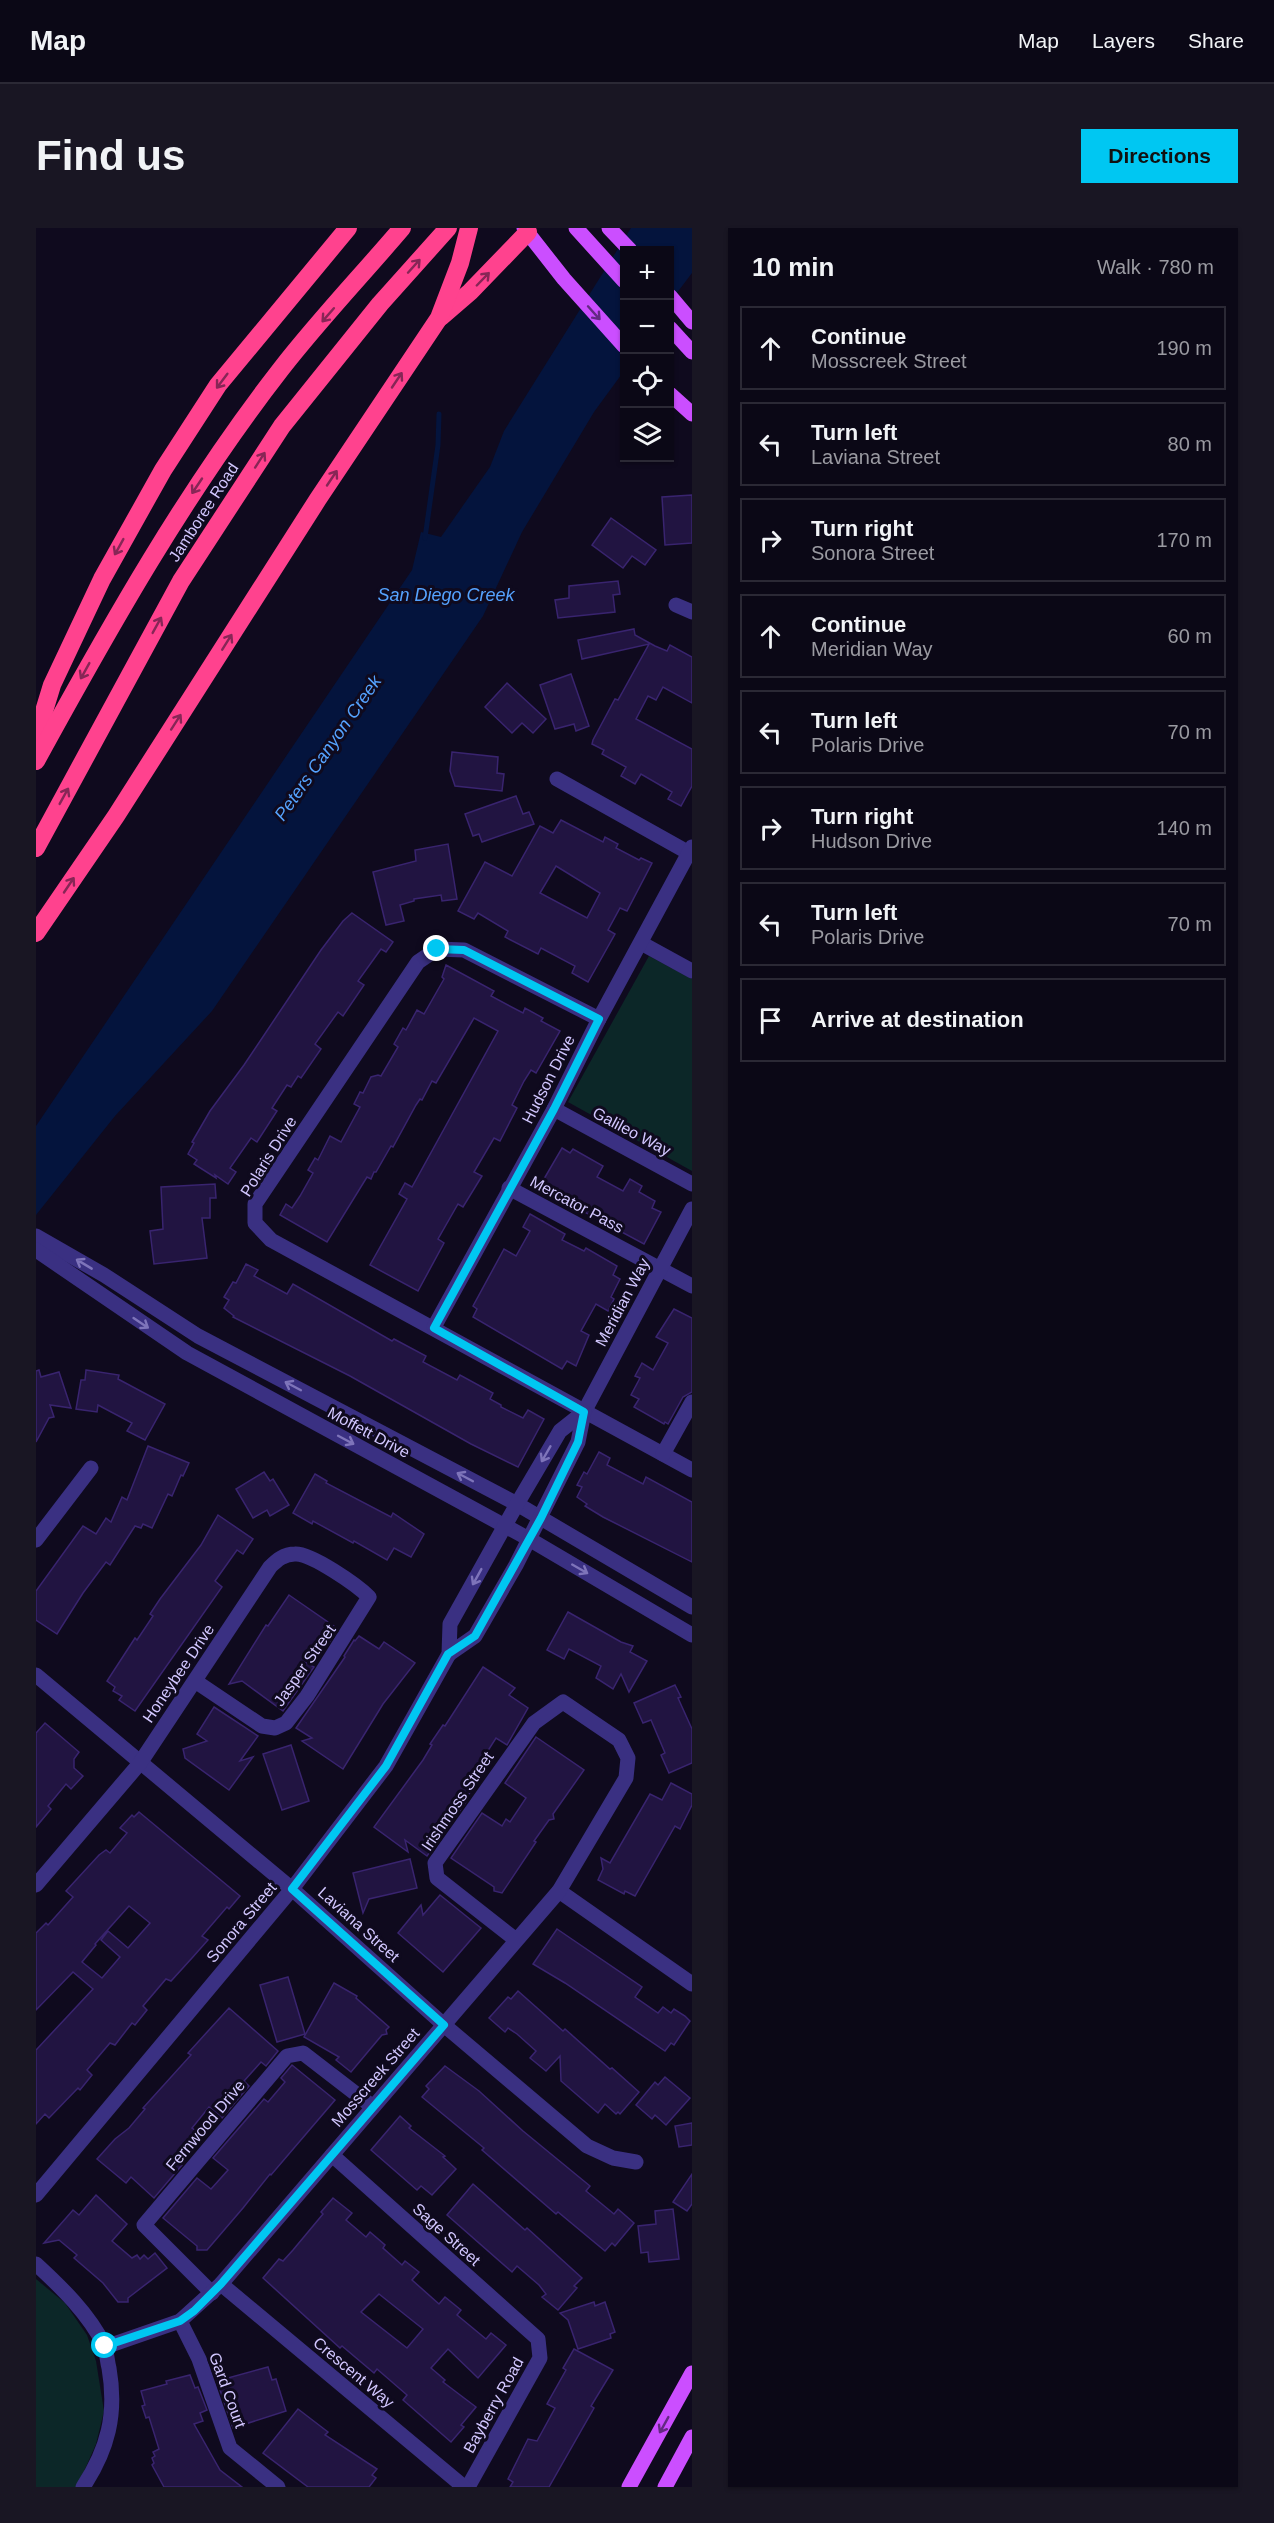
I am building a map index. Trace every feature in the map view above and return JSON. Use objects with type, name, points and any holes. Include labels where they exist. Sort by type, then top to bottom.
[{"type":"highway","points":[[36,737],[52,685],[92,600],[163,470],[218,385],[348,228]]},
{"type":"highway","name":"Jamboree Road","points":[[36,761],[114,620],[174,521],[220,453],[282,368],[402,228]]},
{"type":"highway","name":"Jamboree Road","points":[[36,848],[181,581],[282,426],[380,303],[448,228]]},
{"type":"highway","points":[[36,933],[116,816],[318,499],[439,318],[460,263],[469,228]]},
{"type":"highway","points":[[439,318],[470,292],[526,229]]},
{"type":"main road","points":[[576,228],[620,277]]},
{"type":"main road","points":[[609,228],[626,246]]},
{"type":"main road","points":[[526,229],[564,279],[620,342]]},
{"type":"main road","points":[[673,300],[692,322]]},
{"type":"main road","points":[[674,333],[688,348]]},
{"type":"main road","points":[[674,398],[692,414]]},
{"type":"main road","points":[[629,2487],[692,2373]]},
{"type":"main road","points":[[665,2487],[692,2437]]},
{"type":"street","points":[[676,605],[692,612]]},
{"type":"street","points":[[557,779],[689,858]]},
{"type":"street","name":"Hudson Drive","points":[[434,1328],[554,1109],[599,1019],[689,858]]},
{"type":"street","points":[[641,944],[692,971]]},
{"type":"street","name":"Polaris Drive","points":[[599,1019],[464,950],[437,949],[418,962],[255,1204],[255,1222],[271,1240],[692,1470]]},
{"type":"street","name":"Galileo Way","points":[[554,1109],[692,1184]]},
{"type":"street","name":"Mercator Pass","points":[[509,1188],[692,1286]]},
{"type":"street","name":"Meridian Way","points":[[529,1539],[578,1442],[584,1412],[692,1209]]},
{"type":"street","name":"Moffett Drive","points":[[40,1245],[198,1336],[517,1504],[692,1607]]},
{"type":"street","name":"Moffett Drive","points":[[40,1245],[187,1353],[529,1539],[692,1635]]},
{"type":"street","points":[[663,1454],[692,1402]]},
{"type":"street","name":"Meridian Way","points":[[505,1526],[560,1431],[584,1412]]},
{"type":"street","points":[[36,1540],[91,1468]]},
{"type":"street","name":"Sonora Street","points":[[36,2195],[292,1889],[386,1766],[448,1654],[450,1624],[505,1526]]},
{"type":"street","name":"Sonora Street","points":[[448,1654],[475,1636],[529,1539]]},
{"type":"street","name":"Honeybee Drive","points":[[36,1885],[140,1763],[270,1567],[286,1555],[304,1555],[361,1589],[369,1597]]},
{"type":"street","name":"Jasper Street","points":[[195,1681],[262,1726],[269,1728],[282,1726],[307,1696],[369,1597]]},
{"type":"street","name":"Laviana Street","points":[[36,1675],[292,1889],[444,2025],[586,2146],[613,2158],[636,2162]]},
{"type":"street","name":"Mosscreek Street","points":[[105,2346],[180,2321],[216,2289],[559,1891],[626,1778],[628,1758],[620,1740],[563,1702]]},
{"type":"street","name":"Irishmoss Street","points":[[516,1940],[437,1878],[435,1863],[534,1723],[563,1702]]},
{"type":"street","points":[[559,1891],[692,1984]]},
{"type":"street","name":"Fernwood Drive","points":[[216,2289],[144,2225],[287,2056],[303,2053],[373,2107]]},
{"type":"street","name":"Sage Street","points":[[332,2155],[538,2339]]},
{"type":"street","points":[[36,2264],[68,2294],[105,2346],[111,2383],[111,2421],[99,2462],[86,2486]]},
{"type":"street","name":"Crescent Way","points":[[216,2289],[466,2487]]},
{"type":"street","name":"Gard Court","points":[[180,2321],[199,2359],[230,2448],[278,2487]]},
{"type":"street","name":"Bayberry Road","points":[[466,2487],[540,2358],[538,2339]]},
{"type":"green space","points":[[649,956],[692,979],[692,1171],[568,1102]]},
{"type":"green space","points":[[36,2279],[65,2303],[87,2335],[96,2361],[104,2411],[96,2444],[77,2487],[36,2487]]},
{"type":"water","name":"San Diego Creek","points":[[631,228],[692,228],[692,273],[674,297],[674,246],[620,246],[620,376],[594,412],[522,532],[483,616],[212,1011],[115,1116],[36,1215],[36,1126],[412,570],[421,532],[441,537],[490,467],[504,431]]},
{"type":"building","points":[[692,495],[692,543],[665,545],[662,497]]},
{"type":"building","points":[[611,518],[656,550],[645,565],[632,556],[623,568],[592,545]]},
{"type":"building","points":[[618,581],[620,594],[613,595],[615,612],[558,618],[555,600],[569,598],[569,586]]},
{"type":"building","points":[[634,629],[635,635],[655,646],[667,651],[670,645],[692,657],[692,703],[663,687],[656,700],[648,696],[636,719],[692,749],[692,786],[681,806],[668,799],[672,792],[641,774],[635,784],[621,776],[626,767],[602,754],[604,750],[592,744],[615,699],[618,700],[649,644],[582,659],[578,640]]},
{"type":"building","points":[[571,674],[589,726],[576,731],[574,724],[555,729],[540,685]]},
{"type":"building","points":[[507,683],[546,719],[533,733],[522,723],[512,733],[485,707]]},
{"type":"building","points":[[452,752],[498,757],[497,773],[504,774],[502,791],[455,786],[450,771]]},
{"type":"building","points":[[516,796],[523,814],[529,812],[534,824],[482,842],[479,834],[473,836],[465,814]]},
{"type":"building","points":[[561,820],[603,842],[605,837],[618,844],[616,848],[639,860],[641,858],[652,863],[627,911],[620,908],[608,930],[615,934],[588,982],[572,973],[575,966],[541,948],[538,954],[505,937],[508,931],[478,913],[474,919],[458,911],[485,862],[512,876],[540,826],[553,833]],"holes":[[[556,866],[600,893],[587,918],[540,893]]]},
{"type":"building","points":[[448,844],[457,899],[442,901],[441,895],[414,899],[414,901],[400,905],[404,921],[386,925],[373,872],[416,861],[415,850]]},
{"type":"building","points":[[352,913],[393,942],[386,952],[381,949],[358,981],[364,985],[343,1016],[338,1012],[315,1044],[321,1049],[301,1078],[298,1076],[291,1087],[287,1085],[272,1108],[277,1111],[257,1142],[251,1138],[230,1168],[236,1172],[228,1184],[194,1164],[197,1160],[188,1154],[194,1143],[192,1142],[210,1111],[244,1065],[321,950]]},
{"type":"building","points":[[446,965],[494,991],[491,996],[523,1013],[525,1008],[543,1018],[541,1021],[560,1031],[536,1073],[531,1070],[524,1081],[512,1105],[517,1108],[500,1141],[494,1138],[474,1172],[482,1176],[463,1207],[458,1204],[438,1239],[444,1243],[418,1291],[370,1265],[407,1199],[399,1194],[405,1183],[412,1187],[498,1031],[474,1018],[436,1083],[432,1081],[393,1147],[391,1146],[371,1179],[367,1177],[327,1242],[280,1215],[286,1204],[292,1208],[300,1196],[313,1173],[308,1170],[315,1158],[318,1160],[330,1136],[341,1142],[360,1107],[354,1104],[360,1092],[363,1093],[371,1077],[381,1076],[398,1047],[394,1044],[403,1028],[406,1030],[417,1010],[424,1014],[444,979],[442,977]]},
{"type":"building","points":[[562,1148],[570,1153],[573,1149],[603,1166],[597,1177],[623,1191],[630,1179],[642,1186],[639,1192],[655,1201],[652,1208],[661,1212],[644,1244],[547,1192],[549,1188],[541,1184]]},
{"type":"building","points":[[215,1184],[216,1198],[210,1198],[210,1218],[202,1218],[207,1258],[154,1264],[150,1231],[163,1229],[161,1187]]},
{"type":"building","points":[[530,1214],[565,1234],[562,1240],[584,1251],[586,1248],[617,1266],[613,1275],[620,1279],[611,1297],[614,1299],[608,1311],[596,1304],[581,1331],[589,1335],[576,1366],[567,1361],[562,1369],[473,1317],[477,1309],[473,1306],[504,1249],[516,1256],[530,1231],[523,1227]]},
{"type":"building","points":[[246,1264],[258,1270],[254,1276],[287,1294],[293,1284],[392,1341],[394,1339],[426,1356],[423,1362],[457,1380],[460,1375],[493,1393],[490,1399],[501,1407],[523,1418],[528,1410],[544,1419],[518,1467],[471,1444],[350,1376],[233,1317],[224,1308],[229,1300],[224,1297],[233,1282],[236,1283]]},
{"type":"building","points":[[674,1309],[692,1318],[692,1392],[683,1397],[668,1424],[665,1422],[664,1424],[634,1407],[639,1399],[631,1395],[640,1378],[635,1376],[642,1363],[653,1370],[668,1343],[656,1337]]},
{"type":"building","points":[[39,1370],[41,1377],[59,1372],[71,1408],[50,1405],[54,1417],[49,1418],[36,1442],[36,1371]]},
{"type":"building","points":[[86,1370],[119,1375],[118,1379],[165,1404],[145,1440],[127,1431],[132,1423],[98,1405],[97,1412],[76,1409],[81,1380],[85,1380]]},
{"type":"building","points":[[148,1446],[189,1463],[183,1476],[181,1475],[172,1496],[168,1494],[152,1528],[143,1524],[141,1528],[135,1526],[110,1565],[106,1562],[83,1593],[57,1634],[36,1620],[36,1591],[83,1526],[96,1534],[106,1518],[111,1522],[122,1497],[127,1500]]},
{"type":"building","points":[[599,1452],[610,1458],[607,1465],[643,1484],[646,1477],[692,1502],[692,1562],[603,1517],[585,1506],[587,1504],[577,1497],[582,1487],[577,1485],[584,1472],[587,1474]]},
{"type":"building","points":[[264,1472],[270,1481],[273,1479],[289,1505],[270,1516],[267,1510],[253,1518],[236,1489]]},
{"type":"building","points":[[315,1474],[327,1481],[326,1483],[391,1517],[393,1513],[424,1534],[411,1557],[394,1548],[387,1560],[354,1541],[353,1543],[293,1513]]},
{"type":"building","points":[[218,1515],[253,1539],[243,1554],[237,1550],[215,1581],[222,1587],[135,1711],[119,1700],[122,1696],[113,1691],[115,1687],[107,1681],[135,1638],[137,1640],[153,1616],[150,1614],[160,1599],[201,1545]]},
{"type":"building","points":[[289,1595],[338,1629],[328,1644],[320,1639],[304,1661],[314,1667],[283,1711],[242,1681],[229,1684],[266,1625],[268,1626]]},
{"type":"building","points":[[568,1612],[621,1642],[633,1646],[630,1652],[647,1661],[629,1692],[621,1674],[613,1689],[596,1678],[601,1666],[569,1649],[564,1659],[547,1650]]},
{"type":"building","points":[[359,1636],[379,1649],[384,1642],[415,1663],[383,1704],[343,1769],[302,1741],[312,1738],[296,1728],[345,1657],[354,1640]]},
{"type":"building","points":[[483,1667],[515,1688],[509,1695],[528,1708],[507,1745],[496,1738],[482,1760],[489,1765],[464,1801],[466,1802],[427,1856],[405,1840],[408,1852],[374,1827],[423,1760],[432,1745],[430,1744],[443,1725],[445,1726]]},
{"type":"building","points":[[675,1685],[681,1697],[678,1698],[692,1729],[692,1763],[669,1773],[661,1755],[665,1753],[651,1720],[643,1723],[634,1703]]},
{"type":"building","points":[[214,1707],[258,1736],[240,1761],[253,1757],[229,1790],[185,1758],[183,1749],[207,1741],[197,1734]]},
{"type":"building","points":[[45,1723],[79,1752],[74,1759],[74,1768],[83,1776],[71,1789],[66,1784],[48,1806],[51,1809],[36,1827],[36,1733]]},
{"type":"building","points":[[536,1737],[584,1770],[553,1814],[554,1819],[549,1820],[534,1841],[536,1842],[502,1893],[494,1891],[494,1887],[451,1858],[482,1813],[502,1826],[506,1819],[510,1822],[526,1798],[505,1783]]},
{"type":"building","points":[[291,1745],[309,1801],[282,1810],[263,1754]]},
{"type":"building","points":[[671,1783],[692,1794],[692,1805],[680,1829],[675,1826],[635,1896],[625,1891],[624,1894],[598,1880],[603,1869],[601,1858],[610,1863],[650,1794],[662,1800]]},
{"type":"building","points":[[139,1812],[240,1896],[229,1909],[227,1907],[202,1936],[208,1940],[171,1981],[166,1979],[143,2006],[147,2010],[135,2025],[132,2023],[115,2045],[110,2043],[87,2070],[92,2075],[80,2090],[78,2088],[49,2118],[45,2114],[36,2124],[36,2050],[93,1989],[73,1972],[36,2010],[36,1933],[46,1923],[48,1925],[73,1897],[66,1891],[99,1855],[106,1850],[110,1853],[127,1833],[120,1828],[132,1815],[134,1817]],"holes":[[[129,1906],[150,1923],[128,1948],[108,1931],[101,1940],[120,1957],[102,1978],[82,1962],[95,1944]]]},
{"type":"building","points":[[410,1859],[417,1888],[369,1899],[363,1913],[353,1873]]},
{"type":"building","points":[[440,1895],[481,1928],[443,1972],[398,1933],[421,1905],[423,1915]]},
{"type":"building","points":[[557,1929],[642,1987],[635,1997],[658,2013],[663,2007],[671,2013],[674,2009],[685,2016],[690,2021],[674,2045],[671,2043],[665,2051],[533,1964]]},
{"type":"building","points":[[288,1977],[305,2034],[277,2042],[260,1985]]},
{"type":"building","points":[[334,1983],[357,1996],[356,1998],[389,2027],[386,2030],[387,2034],[382,2035],[351,2072],[336,2060],[339,2057],[304,2037]]},
{"type":"building","points":[[518,1991],[563,2031],[565,2029],[639,2092],[620,2114],[618,2112],[616,2114],[605,2104],[598,2113],[561,2081],[560,2056],[546,2071],[530,2058],[536,2051],[517,2034],[508,2028],[505,2032],[489,2018],[508,1997],[511,1999]]},
{"type":"building","points":[[229,2008],[278,2051],[266,2066],[261,2062],[244,2081],[249,2086],[222,2118],[209,2107],[192,2128],[199,2133],[176,2160],[182,2165],[154,2198],[131,2177],[126,2183],[97,2159],[115,2139],[129,2128],[145,2109],[143,2108],[191,2055],[188,2053]]},
{"type":"building","points":[[292,2065],[335,2100],[207,2250],[197,2250],[197,2246],[163,2218],[197,2178],[211,2189],[228,2170],[213,2158],[264,2099],[268,2102],[285,2082],[281,2078]]},
{"type":"building","points":[[445,2066],[479,2091],[590,2186],[586,2191],[614,2214],[618,2209],[634,2223],[615,2246],[612,2243],[605,2251],[558,2212],[556,2214],[482,2150],[484,2148],[422,2097],[429,2089],[426,2086]]},
{"type":"building","points":[[665,2077],[690,2098],[666,2125],[655,2115],[652,2119],[636,2105],[655,2082],[658,2085]]},
{"type":"building","points":[[400,2116],[411,2126],[409,2128],[445,2156],[443,2157],[456,2169],[432,2195],[421,2186],[417,2190],[371,2150]]},
{"type":"building","points":[[692,2123],[692,2145],[679,2147],[675,2126]]},
{"type":"building","points":[[692,2174],[692,2204],[687,2211],[673,2202]]},
{"type":"building","points":[[473,2184],[525,2230],[527,2228],[582,2278],[574,2286],[577,2288],[558,2310],[542,2297],[546,2294],[539,2285],[517,2266],[512,2272],[447,2215]]},
{"type":"building","points":[[96,2195],[127,2224],[112,2241],[132,2258],[137,2255],[140,2259],[144,2255],[148,2259],[155,2253],[167,2268],[128,2298],[128,2302],[118,2302],[103,2283],[74,2258],[77,2255],[59,2240],[44,2243],[73,2210],[79,2215]]},
{"type":"building","points":[[333,2198],[352,2213],[346,2220],[366,2237],[370,2232],[385,2245],[383,2248],[402,2265],[405,2261],[419,2272],[412,2280],[439,2304],[445,2297],[461,2310],[457,2315],[486,2339],[491,2333],[506,2345],[478,2378],[448,2349],[431,2368],[445,2380],[443,2382],[476,2407],[461,2425],[464,2427],[451,2442],[403,2400],[407,2395],[377,2369],[374,2373],[342,2346],[340,2348],[263,2278],[279,2259],[283,2261],[293,2250],[323,2214],[321,2212]],"holes":[[[379,2294],[423,2329],[407,2348],[361,2312]]]},
{"type":"building","points":[[673,2209],[679,2259],[649,2262],[648,2252],[641,2253],[638,2226],[656,2224],[655,2211]]},
{"type":"building","points":[[594,2302],[595,2306],[605,2302],[615,2332],[610,2334],[611,2338],[578,2349],[568,2320],[560,2313]]},
{"type":"building","points":[[574,2349],[613,2370],[591,2406],[594,2408],[549,2487],[510,2487],[513,2482],[508,2479],[528,2439],[537,2441],[555,2408],[547,2404],[566,2370],[563,2368]]},
{"type":"building","points":[[268,2367],[272,2380],[276,2379],[286,2411],[233,2428],[217,2381]]},
{"type":"building","points":[[190,2375],[195,2388],[198,2387],[207,2410],[200,2413],[203,2421],[194,2424],[220,2470],[242,2487],[164,2487],[152,2465],[154,2463],[152,2458],[155,2456],[153,2452],[159,2449],[149,2417],[146,2418],[142,2406],[145,2405],[141,2391]]},
{"type":"building","points":[[298,2409],[328,2432],[325,2435],[377,2469],[372,2475],[376,2478],[369,2487],[308,2487],[263,2453]]},
{"type":"waterway","points":[[425,538],[438,445],[439,414]]},
{"type":"route","points":[[105,2346],[180,2321],[194,2311],[221,2284],[444,2025],[292,1889],[386,1766],[448,1654],[475,1636],[541,1518],[578,1442],[584,1412],[434,1328],[554,1109],[599,1019],[464,950],[437,949]]},
{"type":"water label","name":"Peters Canyon Creek","points":[[328,748]]}]
